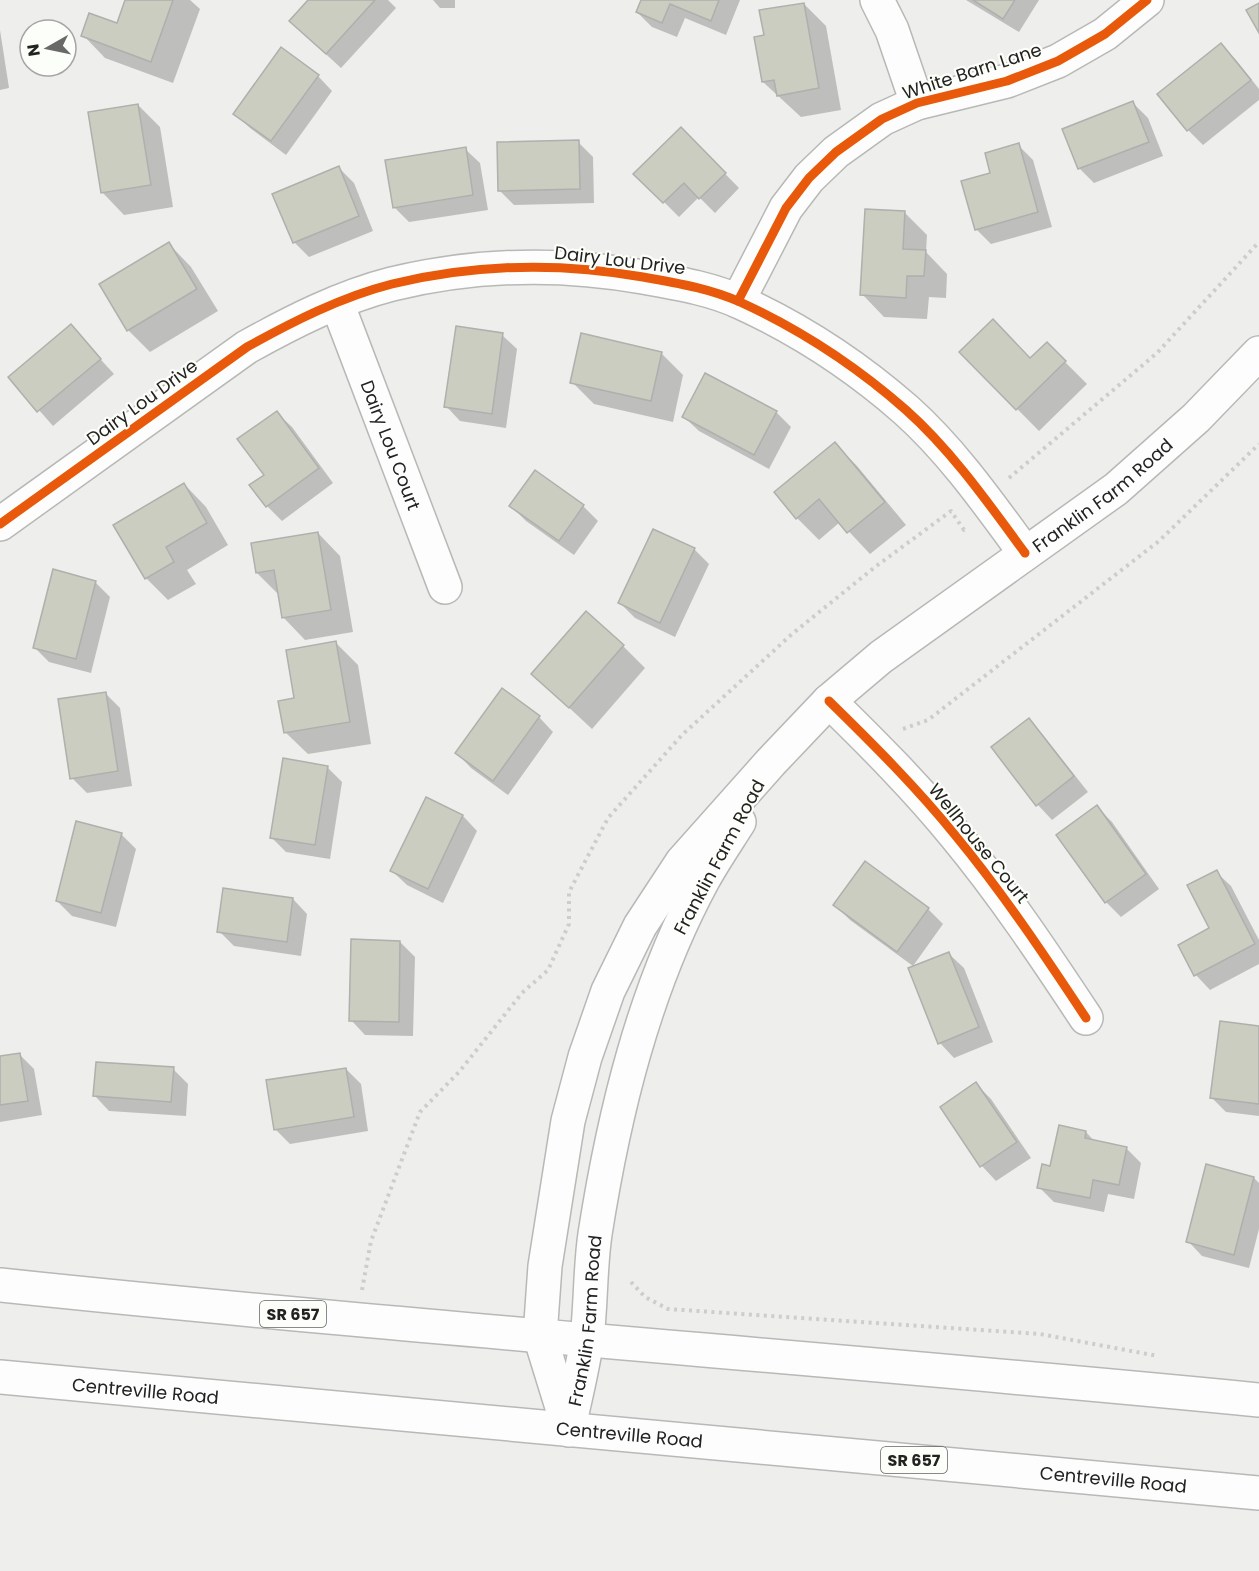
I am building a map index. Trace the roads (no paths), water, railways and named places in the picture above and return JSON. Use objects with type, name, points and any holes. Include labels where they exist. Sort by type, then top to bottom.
[{"type":"main road","points":[[876,0],[892,30],[917,103]]},
{"type":"main road","name":"White Barn Lane","points":[[738,301],[786,208],[809,178],[836,152],[882,119],[917,103],[1007,81],[1058,61],[1105,34],[1147,0]]},
{"type":"main road","name":"Dairy Lou Drive","points":[[0,524],[246,347],[279,329],[337,303],[390,285],[445,273],[492,267],[539,266],[610,271],[695,286],[738,301],[813,342],[861,374],[907,411],[949,453],[1024,553]]},
{"type":"main road","name":"Dairy Lou Court","points":[[337,303],[445,587]]},
{"type":"main road","name":"Franklin Farm Road","points":[[569,1430],[540,1336],[545,1266],[568,1121],[585,1057],[608,991],[640,926],[682,862],[829,701],[881,657],[1116,489],[1196,418],[1259,353]]},
{"type":"main road","name":"Wellhouse Court","points":[[829,701],[956,835],[1035,943],[1086,1018]]},
{"type":"main road","name":"Franklin Farm Road","points":[[569,1430],[587,1340],[594,1237],[608,1155],[631,1060],[679,928],[703,879],[739,822],[771,762]]},
{"type":"main road","name":"SR 657","points":[[0,1286],[208,1307],[1065,1381],[1259,1400]]},
{"type":"main road","name":"Centreville Road","points":[[0,1377],[1259,1493]]}]
